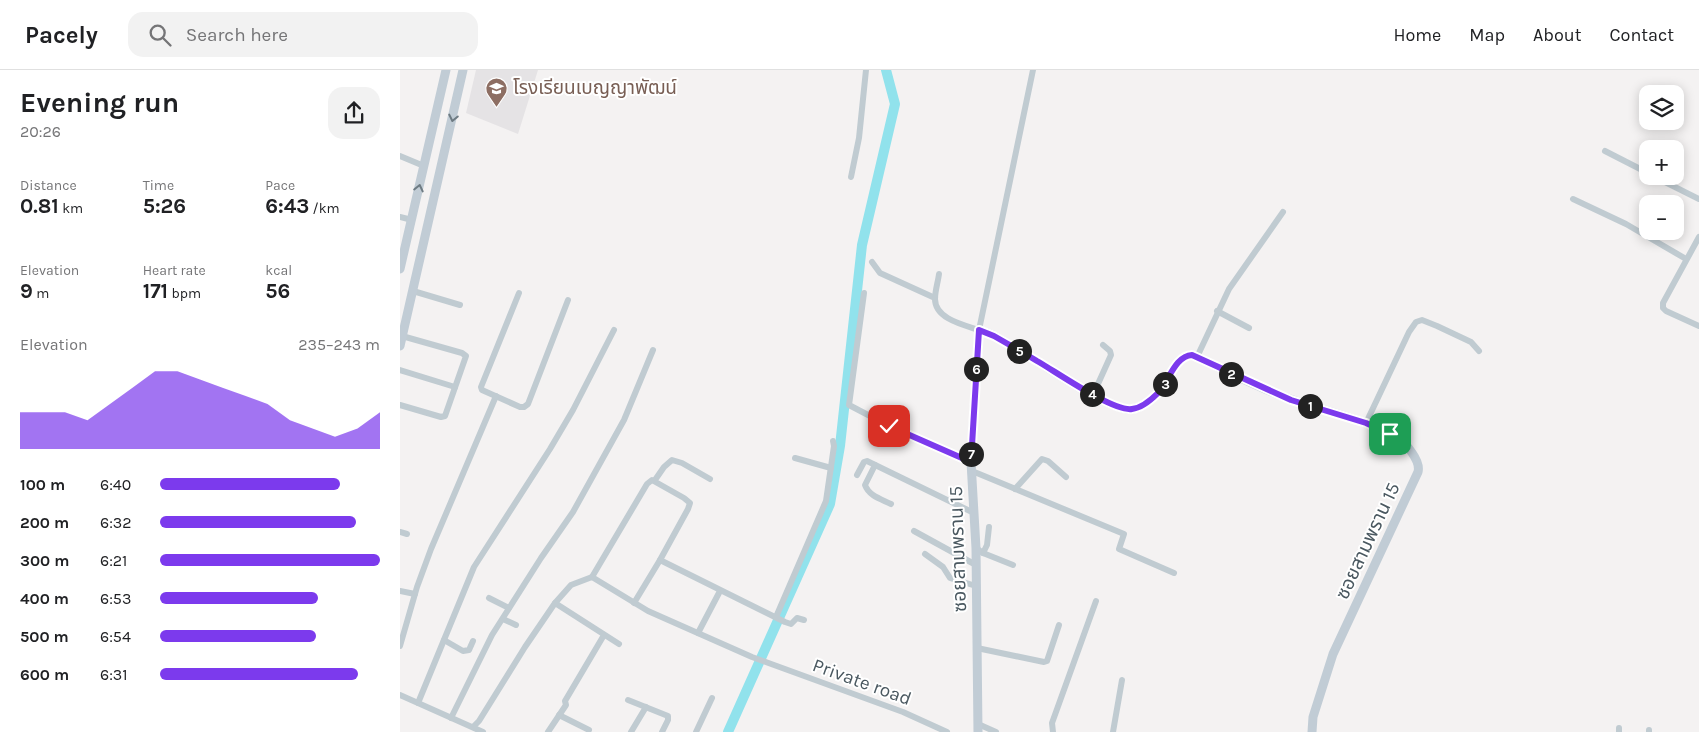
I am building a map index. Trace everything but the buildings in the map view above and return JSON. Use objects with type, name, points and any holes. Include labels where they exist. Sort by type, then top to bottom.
[{"type":"street","points":[[400,269],[403,241],[412,220],[446,70]]},
{"type":"street","points":[[400,346],[463,70]]},
{"type":"street","points":[[851,177],[859,138],[866,70]]},
{"type":"street","points":[[979,330],[1033,70]]},
{"type":"street","points":[[1604,151],[1639,169]]},
{"type":"street","points":[[400,156],[424,166]]},
{"type":"street","points":[[1671,185],[1699,199]]},
{"type":"street","points":[[1572,199],[1626,224],[1686,259]]},
{"type":"street","points":[[939,274],[935,303],[943,315],[994,336],[1083,390],[1121,408],[1131,409],[1150,401],[1158,393],[1180,359],[1192,355],[1197,357],[1217,311],[1235,278],[1283,212]]},
{"type":"street","points":[[400,217],[412,220]]},
{"type":"street","points":[[1699,237],[1663,303],[1663,308],[1666,311],[1699,326]]},
{"type":"street","points":[[872,262],[880,273],[935,298]]},
{"type":"street","points":[[413,291],[460,305]]},
{"type":"street","points":[[519,293],[481,385],[482,390],[520,407],[528,404],[568,300]]},
{"type":"street","points":[[864,293],[849,405],[889,426],[971,462]]},
{"type":"street","points":[[1217,311],[1249,328]]},
{"type":"street","points":[[1366,423],[1409,332],[1416,322],[1422,320],[1471,342],[1479,351]]},
{"type":"street","points":[[418,703],[474,567],[550,449],[573,410],[614,330]]},
{"type":"street","name":"ซอยสามพราน 15","points":[[978,728],[976,565],[980,551],[974,514],[971,462],[979,330]]},
{"type":"street","points":[[400,405],[443,417],[447,413],[465,354],[402,336]]},
{"type":"street","points":[[1093,394],[1111,355],[1104,345]]},
{"type":"street","points":[[451,718],[492,635],[573,512],[592,479],[624,420],[653,350]]},
{"type":"street","name":"ซอยสามพราน 15","points":[[1197,357],[1291,400],[1366,423],[1399,439],[1417,461],[1419,468],[1333,654],[1313,717],[1312,732]]},
{"type":"street","points":[[400,370],[455,387]]},
{"type":"street","points":[[400,646],[415,594],[432,549],[496,396]]},
{"type":"street","points":[[777,618],[826,502],[834,446],[833,441]]},
{"type":"street","points":[[794,458],[831,468]]},
{"type":"street","points":[[1015,489],[1042,459],[1048,460],[1066,477]]},
{"type":"street","points":[[655,480],[664,467],[672,460],[682,463],[710,478]]},
{"type":"street","points":[[857,475],[864,462],[867,461],[974,514]]},
{"type":"street","points":[[875,465],[865,485],[866,489],[890,504]]},
{"type":"street","points":[[972,471],[1124,534],[1119,549],[1174,573]]},
{"type":"street","points":[[473,727],[479,721],[555,603],[571,585],[592,577],[647,484],[649,481],[655,480],[690,503],[660,560],[634,602]]},
{"type":"street","points":[[989,527],[987,545],[980,551],[1013,565]]},
{"type":"street","points":[[914,532],[976,565]]},
{"type":"street","points":[[925,554],[943,567],[950,578],[976,586]]},
{"type":"street","points":[[660,560],[785,622],[791,624],[797,618],[804,620]]},
{"type":"street","name":"Private road","points":[[592,577],[634,602],[752,657],[903,712],[947,732]]},
{"type":"street","points":[[698,633],[720,591]]},
{"type":"street","points":[[400,592],[415,594]]},
{"type":"street","points":[[489,598],[509,608]]},
{"type":"street","points":[[1052,732],[1052,723],[1096,601]]},
{"type":"street","points":[[555,603],[619,644]]},
{"type":"street","points":[[502,619],[516,625]]},
{"type":"street","points":[[977,648],[1044,662],[1047,661],[1060,625]]},
{"type":"street","points":[[548,732],[604,635]]},
{"type":"street","points":[[444,640],[463,651],[469,650],[472,641]]},
{"type":"street","points":[[1113,732],[1122,680]]},
{"type":"street","points":[[400,695],[483,732]]},
{"type":"street","points":[[696,732],[712,698]]},
{"type":"street","points":[[628,700],[668,716],[662,732]]},
{"type":"street","points":[[631,732],[646,707]]},
{"type":"street","points":[[559,715],[589,730]]},
{"type":"street","points":[[978,728],[996,732]]},
{"type":"shaded area","name":"โรงเรียนเบญญาพัฒน์","points":[[476,70],[538,70],[518,134],[466,113]]},
{"type":"waterway","points":[[728,732],[830,504],[840,446],[862,245],[895,104],[886,70]]},
{"type":"place","name":"โรงเรียนเบญญาพัฒน์","points":[[497,107]]},
{"type":"route","points":[[889,426],[971,462],[979,330],[994,336],[1083,390],[1121,408],[1131,409],[1150,401],[1165,384],[1180,359],[1192,355],[1291,400],[1366,423],[1390,434]]}]
